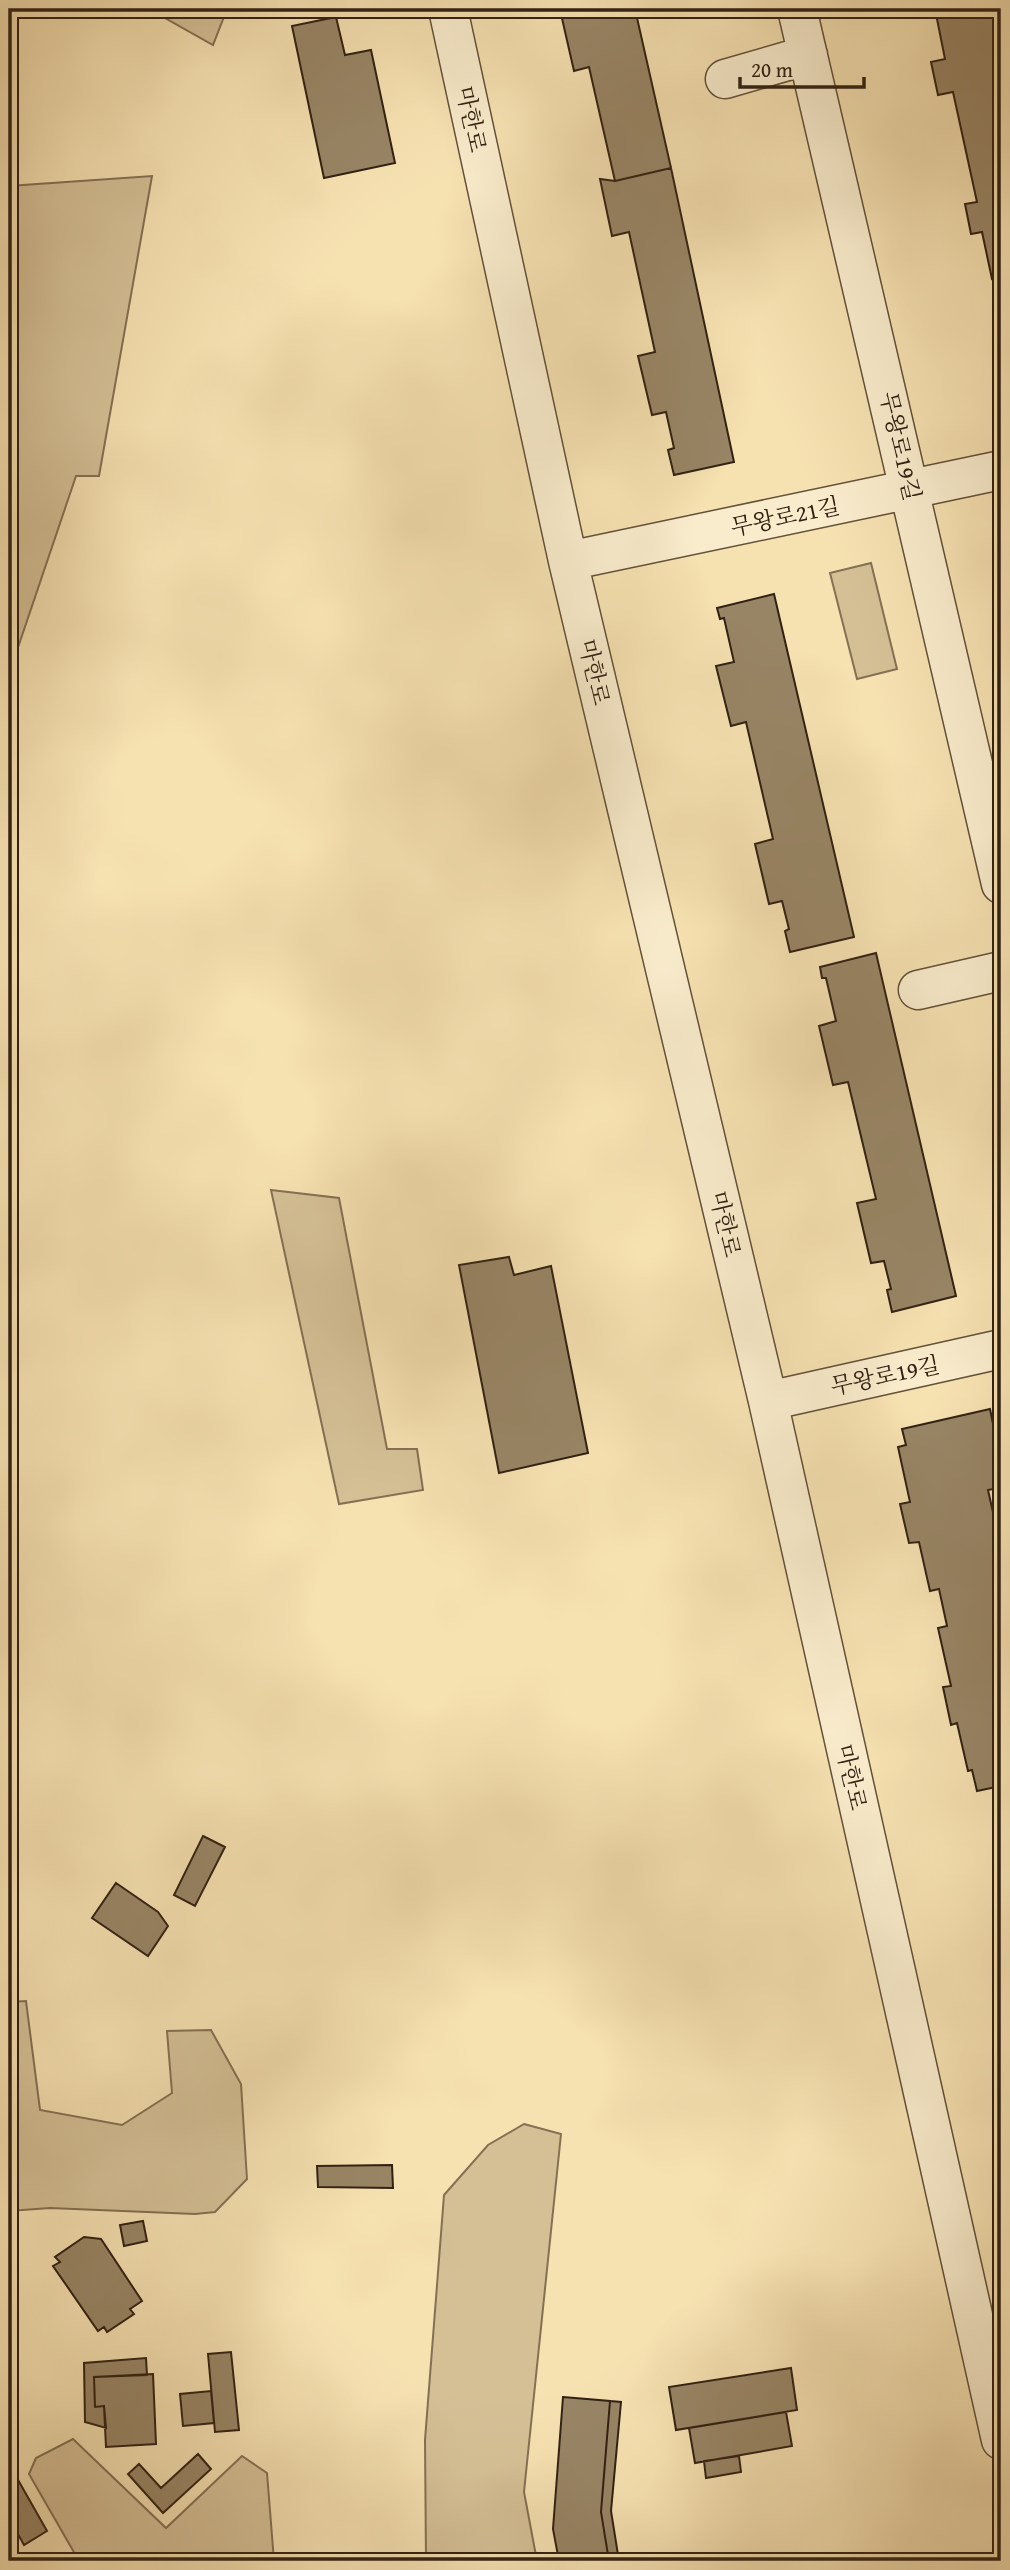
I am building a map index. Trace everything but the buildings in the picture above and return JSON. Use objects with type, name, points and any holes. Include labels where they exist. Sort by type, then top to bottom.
[{"type":"street","name":"마한로","points":[[448,9],[568,561],[768,1401],[1001,2440]]},
{"type":"street","name":"무왕로19길","points":[[797,9],[912,490],[1001,884]]},
{"type":"street","points":[[725,79],[808,55]]},
{"type":"street","name":"무왕로21길","points":[[568,561],[1001,470]]},
{"type":"street","points":[[919,990],[1001,971]]},
{"type":"street","name":"무왕로19길","points":[[768,1401],[1001,1349]]},
{"type":"shaded area","points":[[149,9],[227,9],[213,45]]},
{"type":"shaded area","points":[[152,176],[99,476],[76,476],[9,674],[9,186]]},
{"type":"shaded area","points":[[871,563],[897,669],[857,679],[830,573]]},
{"type":"shaded area","points":[[271,1190],[339,1198],[387,1449],[417,1449],[423,1490],[339,1504]]},
{"type":"shaded area","points":[[26,2001],[40,2110],[122,2125],[172,2093],[167,2031],[211,2030],[241,2084],[247,2179],[215,2212],[195,2214],[50,2208],[9,2211],[9,2002]]},
{"type":"shaded area","points":[[524,2124],[561,2134],[524,2492],[537,2561],[426,2561],[425,2440],[444,2195],[488,2145]]},
{"type":"shaded area","points":[[73,2439],[166,2528],[242,2456],[267,2473],[274,2561],[79,2561],[29,2474],[36,2458]]}]
